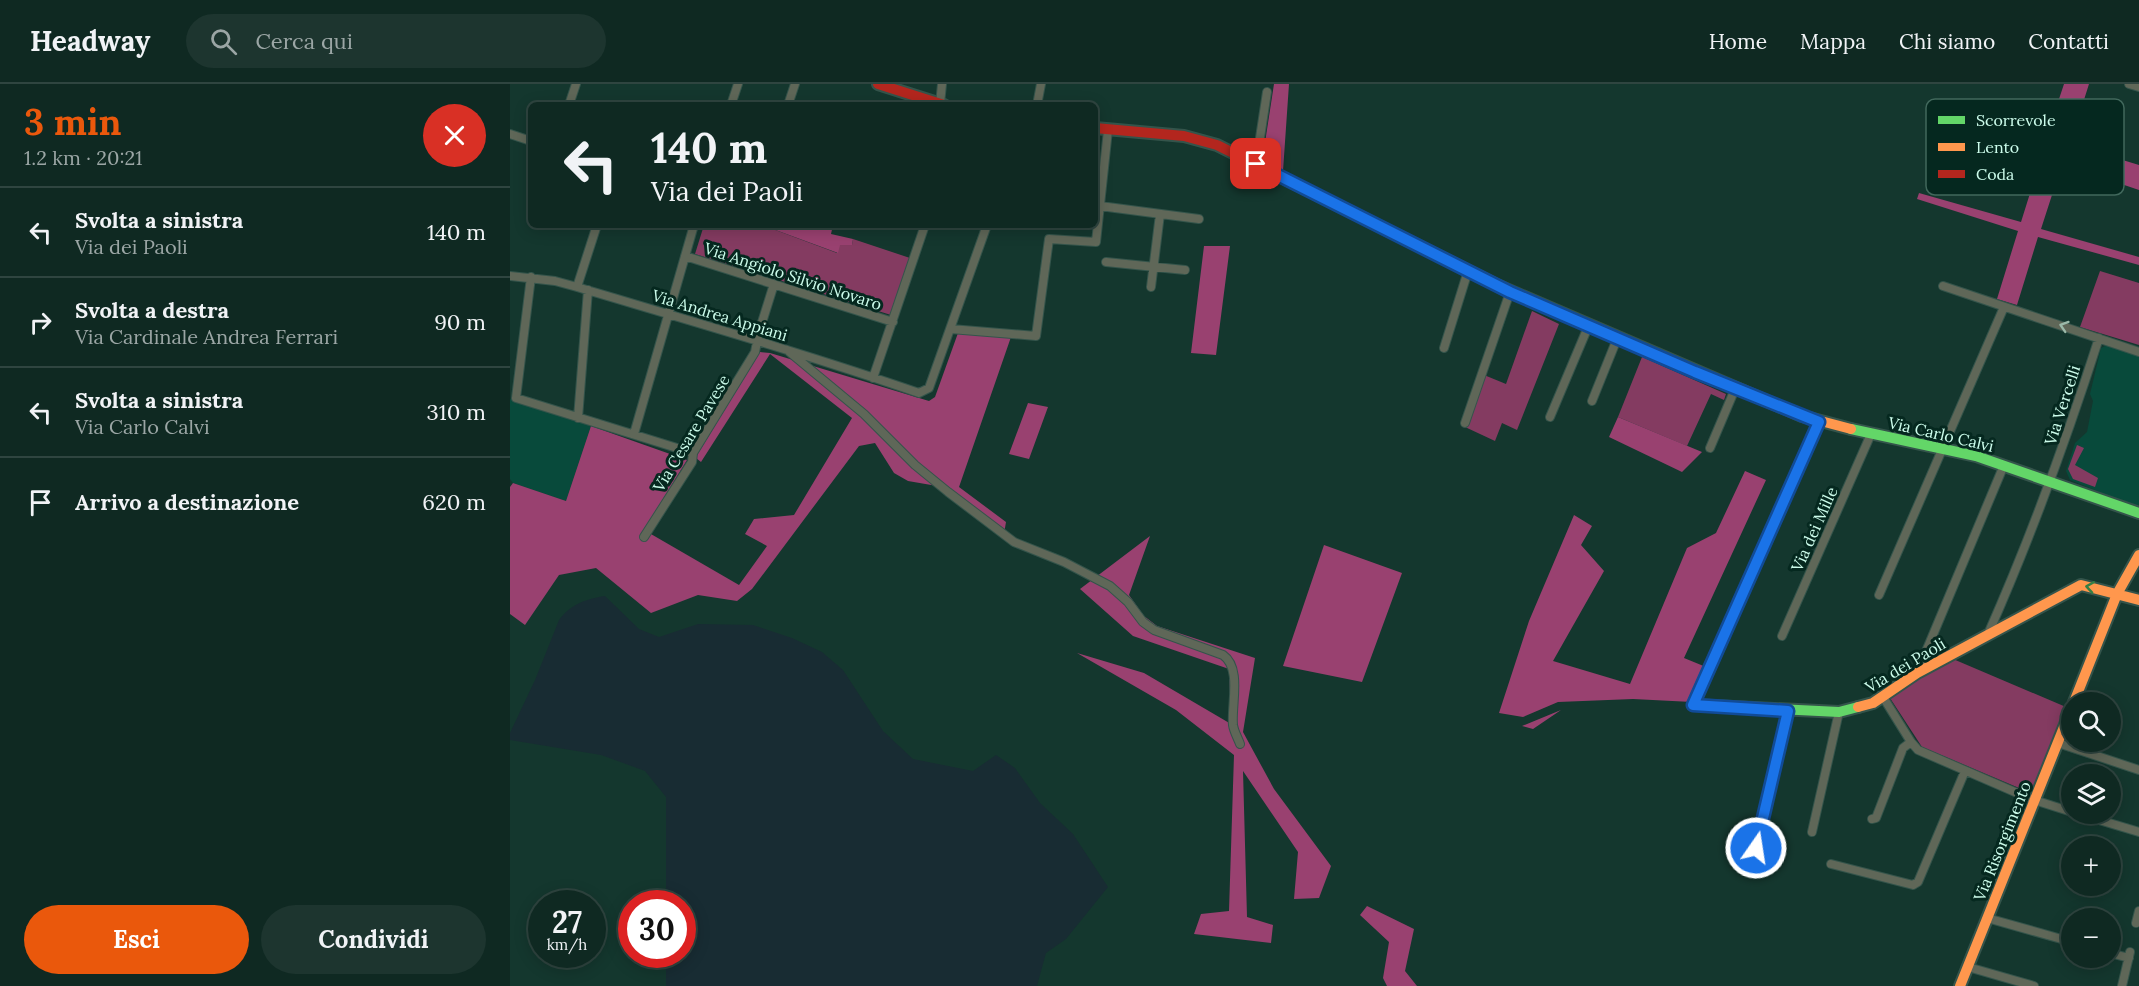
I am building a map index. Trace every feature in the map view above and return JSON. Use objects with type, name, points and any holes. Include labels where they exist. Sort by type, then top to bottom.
[{"type":"street","points":[[570,102],[576,84]]},
{"type":"street","points":[[732,102],[738,84]]},
{"type":"street","points":[[790,102],[795,84]]},
{"type":"street","points":[[942,84],[942,102]]},
{"type":"street","points":[[1038,102],[1041,84]]},
{"type":"street","points":[[2128,84],[2139,87]]},
{"type":"street","points":[[884,85],[921,102]]},
{"type":"street","points":[[1256,164],[1267,92]]},
{"type":"street","name":"Via Carlo Calvi","points":[[1098,128],[1171,134],[1206,140],[1510,292],[1735,389],[1819,422],[2004,465],[2139,513]]},
{"type":"street","points":[[1098,224],[1108,130]]},
{"type":"street","points":[[510,134],[528,140]]},
{"type":"street","points":[[1100,206],[1199,219]]},
{"type":"street","points":[[1150,287],[1160,214]]},
{"type":"street","points":[[577,286],[596,228]]},
{"type":"street","points":[[634,434],[693,228]]},
{"type":"street","points":[[873,378],[924,228]]},
{"type":"street","points":[[986,228],[951,329],[1036,336],[1049,239],[1096,242],[1098,228]]},
{"type":"street","name":"Via Angiolo Silvio Novaro","points":[[685,256],[893,322]]},
{"type":"street","points":[[1106,262],[1185,270]]},
{"type":"street","points":[[1444,348],[1468,271]]},
{"type":"street","name":"Via Andrea Appiani","points":[[510,276],[531,277],[577,286],[919,393],[929,388],[951,329]]},
{"type":"street","points":[[531,277],[516,398],[693,453]]},
{"type":"street","name":"Via Cesare Pavese","points":[[644,537],[692,462],[693,453],[755,352],[774,284]]},
{"type":"street","points":[[1943,286],[2139,352]]},
{"type":"street","points":[[578,418],[588,290]]},
{"type":"street","points":[[1465,423],[1510,292]]},
{"type":"street","points":[[1879,595],[2004,307]]},
{"type":"street","points":[[1550,417],[1588,327]]},
{"type":"street","name":"Via Vercelli","points":[[1988,634],[2051,481],[2099,338]]},
{"type":"street","points":[[1592,401],[1617,339]]},
{"type":"street","points":[[787,350],[864,414],[932,478],[1014,542],[1064,562],[1110,586],[1128,602],[1143,622],[1154,630],[1230,659],[1233,668],[1234,729],[1240,744]]},
{"type":"street","points":[[1710,448],[1735,389]]},
{"type":"street","name":"Via dei Paoli","points":[[1819,422],[1693,705],[1839,712],[1863,708],[1917,673],[2063,592],[2083,585],[2139,600]]},
{"type":"street","name":"Via dei Mille","points":[[1782,636],[1871,434]]},
{"type":"street","points":[[1917,673],[2004,465]]},
{"type":"street","points":[[2078,692],[2117,594],[2139,555]]},
{"type":"street","points":[[1883,697],[1918,750],[2034,800],[2061,809]]},
{"type":"street","points":[[1756,848],[1788,711]]},
{"type":"street","points":[[1812,832],[1839,712]]},
{"type":"street","name":"Via Risorgimento","points":[[1960,986],[2061,735]]},
{"type":"street","points":[[1872,819],[1876,818],[1903,748],[1911,742]]},
{"type":"street","points":[[2058,743],[2139,770]]},
{"type":"street","points":[[1832,864],[1913,885],[1918,882],[1965,771]]},
{"type":"street","points":[[2112,824],[2139,832]]},
{"type":"street","points":[[1987,918],[2061,939]]},
{"type":"street","points":[[2121,954],[2129,955],[2122,986]]},
{"type":"street","points":[[1968,967],[2034,986]]},
{"type":"shaded area","points":[[1274,84],[1289,84],[1283,171],[1262,162]]},
{"type":"shaded area","points":[[2064,84],[2089,84],[2084,99],[2059,99]]},
{"type":"shaded area","points":[[2124,160],[2139,165],[2139,190],[2124,185]]},
{"type":"shaded area","points":[[1919,193],[2021,222],[2029,195],[2052,195],[2041,229],[2139,257],[2139,265],[2038,237],[2017,305],[1997,299],[2018,231],[1917,199]]},
{"type":"shaded area","points":[[703,228],[770,228],[837,253],[839,244],[852,245],[853,239],[910,258],[891,315],[695,254]]},
{"type":"shaded area","points":[[770,228],[832,228],[831,234],[853,239],[852,245],[840,245],[838,253]]},
{"type":"shaded area","points":[[1204,246],[1230,246],[1216,355],[1191,353]]},
{"type":"shaded area","points":[[2100,271],[2139,283],[2139,345],[2080,327]]},
{"type":"shaded area","points":[[1532,311],[1559,324],[1517,430],[1502,423],[1495,441],[1465,427],[1484,375],[1506,384]]},
{"type":"shaded area","points":[[958,333],[1011,337],[959,487],[1006,522],[1004,534],[937,486],[908,481],[894,473],[875,443],[859,446],[752,589],[737,601],[698,595],[651,613],[596,568],[559,575],[525,625],[510,614],[510,487],[513,483],[566,501],[591,426],[687,460],[644,530],[739,585],[767,546],[745,534],[754,519],[794,515],[852,418],[770,354],[701,462],[696,458],[697,455],[760,352],[770,353],[929,401],[935,397]]},
{"type":"shaded area","points":[[2107,345],[2139,356],[2139,508],[2070,480],[2066,471],[2075,443],[2087,432],[2093,401],[2090,394],[2101,348]]},
{"type":"shaded area","points":[[1642,357],[1726,394],[1724,400],[1711,394],[1687,446],[1618,417]]},
{"type":"shaded area","points":[[510,399],[591,426],[566,501],[513,483],[510,479]]},
{"type":"shaded area","points":[[1028,403],[1048,407],[1029,459],[1009,454]]},
{"type":"shaded area","points":[[1618,417],[1702,452],[1682,472],[1609,437]]},
{"type":"shaded area","points":[[2077,445],[2084,448],[2075,465],[2098,478],[2095,487],[2073,479],[2068,469]]},
{"type":"shaded area","points":[[1745,471],[1766,480],[1684,658],[1706,667],[1692,702],[1633,699],[1558,702],[1523,717],[1499,713],[1529,621],[1574,515],[1592,526],[1581,545],[1604,571],[1553,661],[1630,684],[1687,548],[1716,533]]},
{"type":"shaded area","points":[[1150,536],[1129,595],[1144,616],[1157,626],[1255,658],[1243,732],[1274,789],[1331,866],[1319,898],[1294,899],[1298,852],[1243,771],[1247,917],[1273,925],[1271,943],[1194,934],[1201,914],[1229,911],[1234,755],[1176,710],[1077,653],[1144,673],[1231,724],[1229,669],[1133,636],[1080,589]]},
{"type":"shaded area","points":[[1324,545],[1402,573],[1362,682],[1283,666]]},
{"type":"shaded area","points":[[1953,659],[2061,705],[2061,719],[2031,793],[1922,747],[1890,698],[1919,677]]},
{"type":"shaded area","points":[[1561,710],[1533,729],[1522,726]]},
{"type":"shaded area","points":[[1367,906],[1414,929],[1405,971],[1417,986],[1387,986],[1383,978],[1389,942],[1360,915]]},
{"type":"water","points":[[605,596],[639,629],[659,637],[698,624],[753,625],[792,638],[822,652],[843,670],[883,731],[913,759],[973,771],[996,755],[1015,768],[1040,803],[1073,834],[1108,887],[1066,939],[1046,953],[1037,986],[666,986],[666,968],[696,968],[696,890],[666,890],[666,797],[645,771],[601,755],[510,740],[510,733],[535,680],[559,620],[579,603]]},
{"type":"traffic: fast","points":[[1819,422],[1693,705],[1839,712],[1858,707]]},
{"type":"traffic: fast","points":[[1851,429],[1976,456],[2139,513]]},
{"type":"traffic: slow","points":[[1499,286],[1802,416],[1851,429]]},
{"type":"traffic: slow","points":[[2078,692],[2117,594],[2139,555]]},
{"type":"traffic: slow","points":[[1858,707],[1873,703],[1917,673],[2081,585],[2139,600]]},
{"type":"traffic: slow","points":[[1960,986],[2061,734]]},
{"type":"traffic: jam","points":[[878,84],[935,102]]},
{"type":"traffic: jam","points":[[1098,128],[1184,136],[1217,145],[1499,286]]},
{"type":"route","points":[[1256,164],[1510,292],[1588,327],[1819,422],[1693,705],[1788,711],[1756,848]]}]
